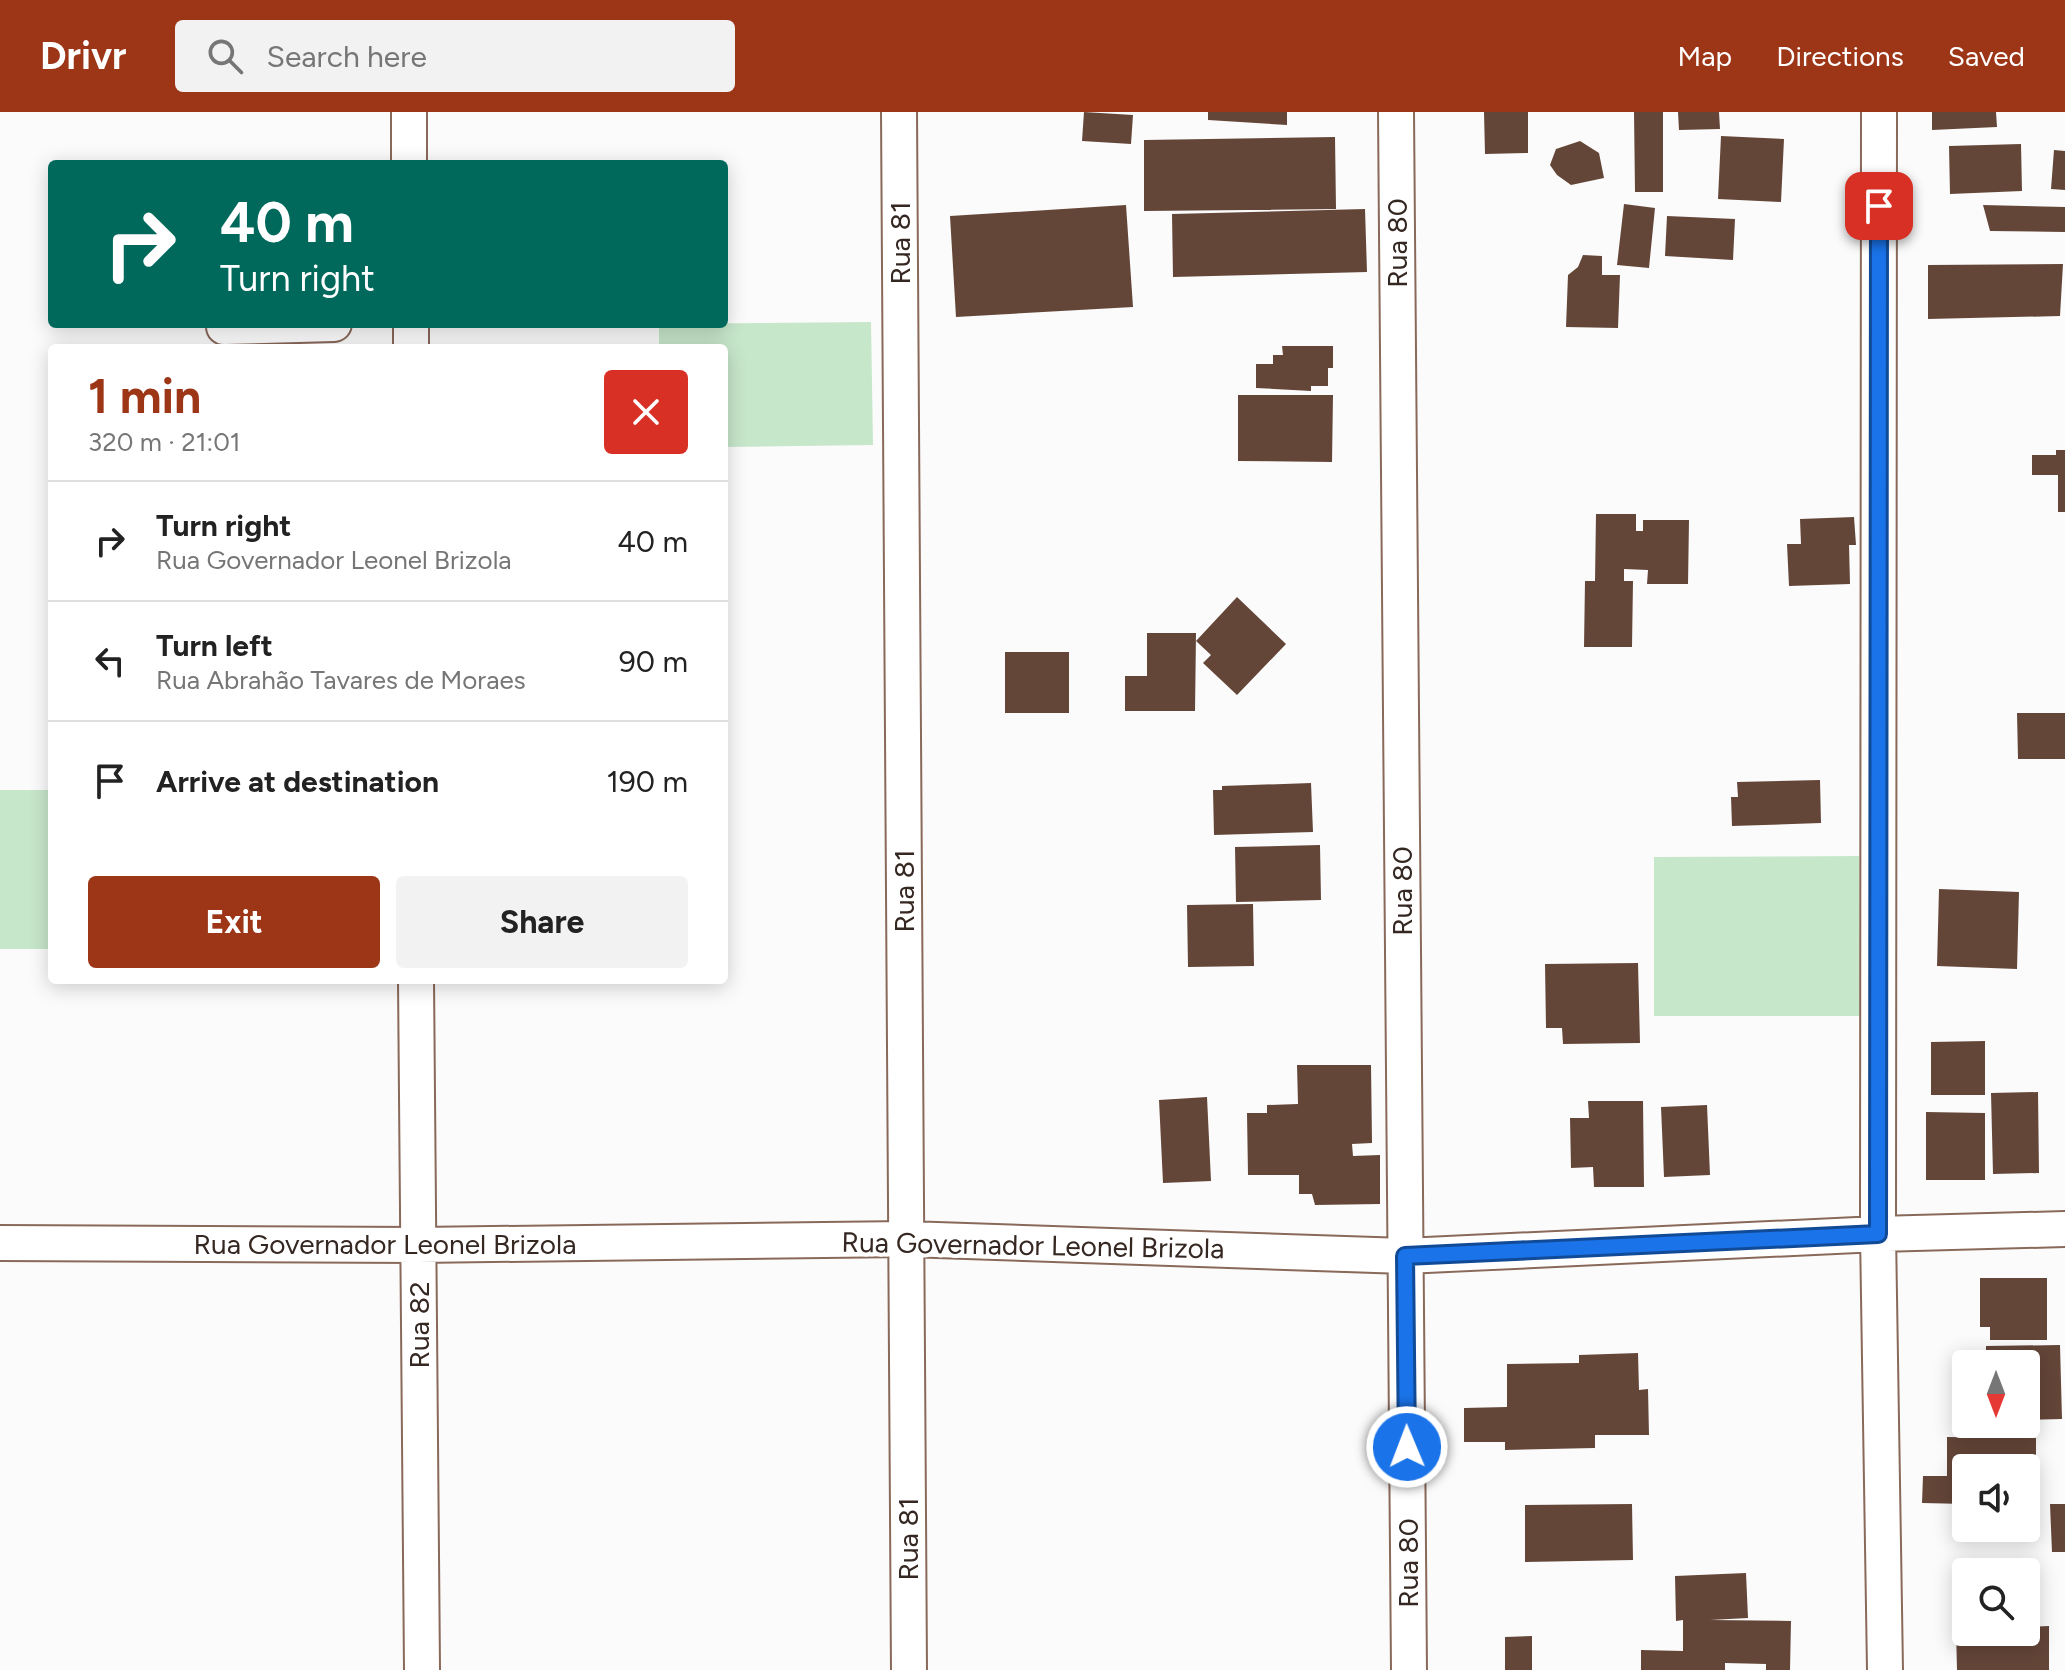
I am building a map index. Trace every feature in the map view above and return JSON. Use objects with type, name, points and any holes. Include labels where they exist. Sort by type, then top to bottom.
[{"type":"street","points":[[409,112],[409,160]]},
{"type":"street","name":"Rua 81","points":[[899,112],[909,1670]]},
{"type":"street","name":"Rua 80","points":[[1396,112],[1409,1670]]},
{"type":"street","points":[[1879,112],[1878,1234],[1885,1670]]},
{"type":"street","name":"Rua 82","points":[[416,984],[422,1670]]},
{"type":"street","name":"Rua Governador Leonel Brizola","points":[[0,1243],[418,1245],[907,1239],[1405,1256],[1878,1234],[2065,1229]]},
{"type":"green space","points":[[871,322],[873,445],[728,447],[728,344],[659,344],[659,328],[728,328],[728,323]]},
{"type":"green space","points":[[0,790],[48,790],[48,949],[0,949]]},
{"type":"green space","points":[[1859,856],[1860,1016],[1654,1016],[1654,857]]},
{"type":"building","points":[[1084,112],[1133,115],[1131,144],[1082,141]]},
{"type":"building","points":[[1208,112],[1287,112],[1287,125],[1208,120]]},
{"type":"building","points":[[1484,112],[1528,112],[1528,153],[1485,154]]},
{"type":"building","points":[[1634,112],[1663,112],[1663,192],[1635,192]]},
{"type":"building","points":[[1678,112],[1719,112],[1720,129],[1679,130]]},
{"type":"building","points":[[1932,112],[1996,112],[1997,127],[1932,130]]},
{"type":"building","points":[[1721,136],[1784,139],[1781,202],[1718,199]]},
{"type":"building","points":[[1335,137],[1336,209],[1144,211],[1144,140]]},
{"type":"building","points":[[1580,141],[1599,153],[1604,178],[1571,185],[1557,175],[1550,165],[1556,149]]},
{"type":"building","points":[[2021,144],[2022,191],[1950,194],[1949,146]]},
{"type":"building","points":[[2054,150],[2065,151],[2065,190],[2051,189]]},
{"type":"building","points":[[1624,204],[1655,208],[1649,268],[1617,265]]},
{"type":"building","points":[[1126,205],[1133,307],[956,317],[950,216]]},
{"type":"building","points":[[1983,205],[2065,207],[2065,232],[1990,231]]},
{"type":"building","points":[[1365,209],[1367,272],[1173,277],[1172,214]]},
{"type":"building","points":[[1667,216],[1735,219],[1733,260],[1665,256]]},
{"type":"building","points":[[1583,255],[1602,256],[1602,275],[1620,275],[1618,328],[1566,327],[1568,275],[1578,267]]},
{"type":"building","points":[[2063,264],[2060,316],[1928,319],[1928,265]]},
{"type":"building","points":[[1282,346],[1333,346],[1333,368],[1328,368],[1328,386],[1311,386],[1311,391],[1256,388],[1256,364],[1273,364],[1273,355],[1283,355]]},
{"type":"building","points":[[1238,395],[1333,395],[1332,462],[1238,461]]},
{"type":"building","points":[[2056,450],[2065,450],[2065,512],[2058,512],[2058,475],[2032,475],[2032,455],[2056,455]]},
{"type":"building","points":[[1596,514],[1636,514],[1636,531],[1643,531],[1643,520],[1689,520],[1688,584],[1647,584],[1648,570],[1624,569],[1624,581],[1633,581],[1632,647],[1584,647],[1585,581],[1595,581]]},
{"type":"building","points":[[1854,517],[1856,545],[1849,545],[1850,584],[1789,586],[1787,544],[1801,544],[1800,519]]},
{"type":"building","points":[[1237,597],[1286,644],[1237,695],[1203,663],[1211,655],[1196,641]]},
{"type":"building","points":[[1147,633],[1196,633],[1195,711],[1125,711],[1125,676],[1147,676]]},
{"type":"building","points":[[1005,652],[1069,652],[1069,713],[1005,713]]},
{"type":"building","points":[[2017,713],[2065,713],[2065,759],[2018,759]]},
{"type":"building","points":[[1820,780],[1821,823],[1732,826],[1731,797],[1738,797],[1737,782]]},
{"type":"building","points":[[1311,783],[1313,832],[1214,835],[1213,790],[1222,790],[1222,786]]},
{"type":"building","points":[[1320,845],[1321,900],[1236,902],[1235,847]]},
{"type":"building","points":[[1939,889],[2019,892],[2017,969],[1937,966]]},
{"type":"building","points":[[1253,904],[1254,966],[1188,967],[1187,905]]},
{"type":"building","points":[[1638,963],[1640,1043],[1563,1044],[1562,1028],[1546,1028],[1545,964]]},
{"type":"building","points":[[1985,1041],[1985,1095],[1931,1095],[1931,1042]]},
{"type":"building","points":[[1297,1065],[1371,1065],[1372,1143],[1352,1144],[1353,1156],[1380,1155],[1380,1204],[1315,1205],[1312,1194],[1299,1194],[1299,1175],[1248,1175],[1247,1113],[1267,1113],[1267,1105],[1298,1104]]},
{"type":"building","points":[[2038,1092],[2039,1173],[1993,1174],[1991,1093]]},
{"type":"building","points":[[1207,1097],[1211,1181],[1163,1183],[1159,1100]]},
{"type":"building","points":[[1588,1101],[1643,1101],[1644,1187],[1594,1187],[1593,1167],[1571,1168],[1570,1118],[1589,1118]]},
{"type":"building","points":[[1707,1105],[1710,1175],[1664,1177],[1661,1107]]},
{"type":"building","points":[[1926,1112],[1985,1113],[1985,1180],[1926,1180]]},
{"type":"building","points":[[1980,1278],[2047,1278],[2047,1340],[1990,1340],[1990,1327],[1980,1327]]},
{"type":"building","points":[[2060,1345],[2062,1419],[2040,1420],[2040,1350],[1986,1350],[1986,1346]]},
{"type":"building","points":[[1638,1353],[1639,1390],[1648,1389],[1649,1435],[1595,1435],[1595,1448],[1505,1450],[1505,1442],[1464,1442],[1464,1408],[1507,1407],[1507,1364],[1579,1363],[1579,1355]]},
{"type":"building","points":[[1947,1437],[2036,1438],[2036,1454],[1952,1454],[1952,1504],[1922,1503],[1923,1476],[1947,1476]]},
{"type":"building","points":[[1632,1504],[1633,1560],[1525,1562],[1525,1505]]},
{"type":"building","points":[[2050,1504],[2065,1504],[2065,1552],[2052,1552]]},
{"type":"building","points":[[1746,1573],[1748,1618],[1710,1620],[1791,1621],[1790,1670],[1766,1670],[1766,1664],[1725,1663],[1725,1670],[1641,1670],[1641,1650],[1683,1651],[1683,1620],[1676,1621],[1675,1576]]},
{"type":"building","points":[[2040,1626],[2049,1626],[2049,1670],[1957,1670],[1956,1646],[2040,1646]]},
{"type":"building","points":[[1532,1636],[1532,1670],[1505,1670],[1505,1637]]},
{"type":"route","points":[[1407,1447],[1405,1256],[1878,1234],[1879,206]]}]
